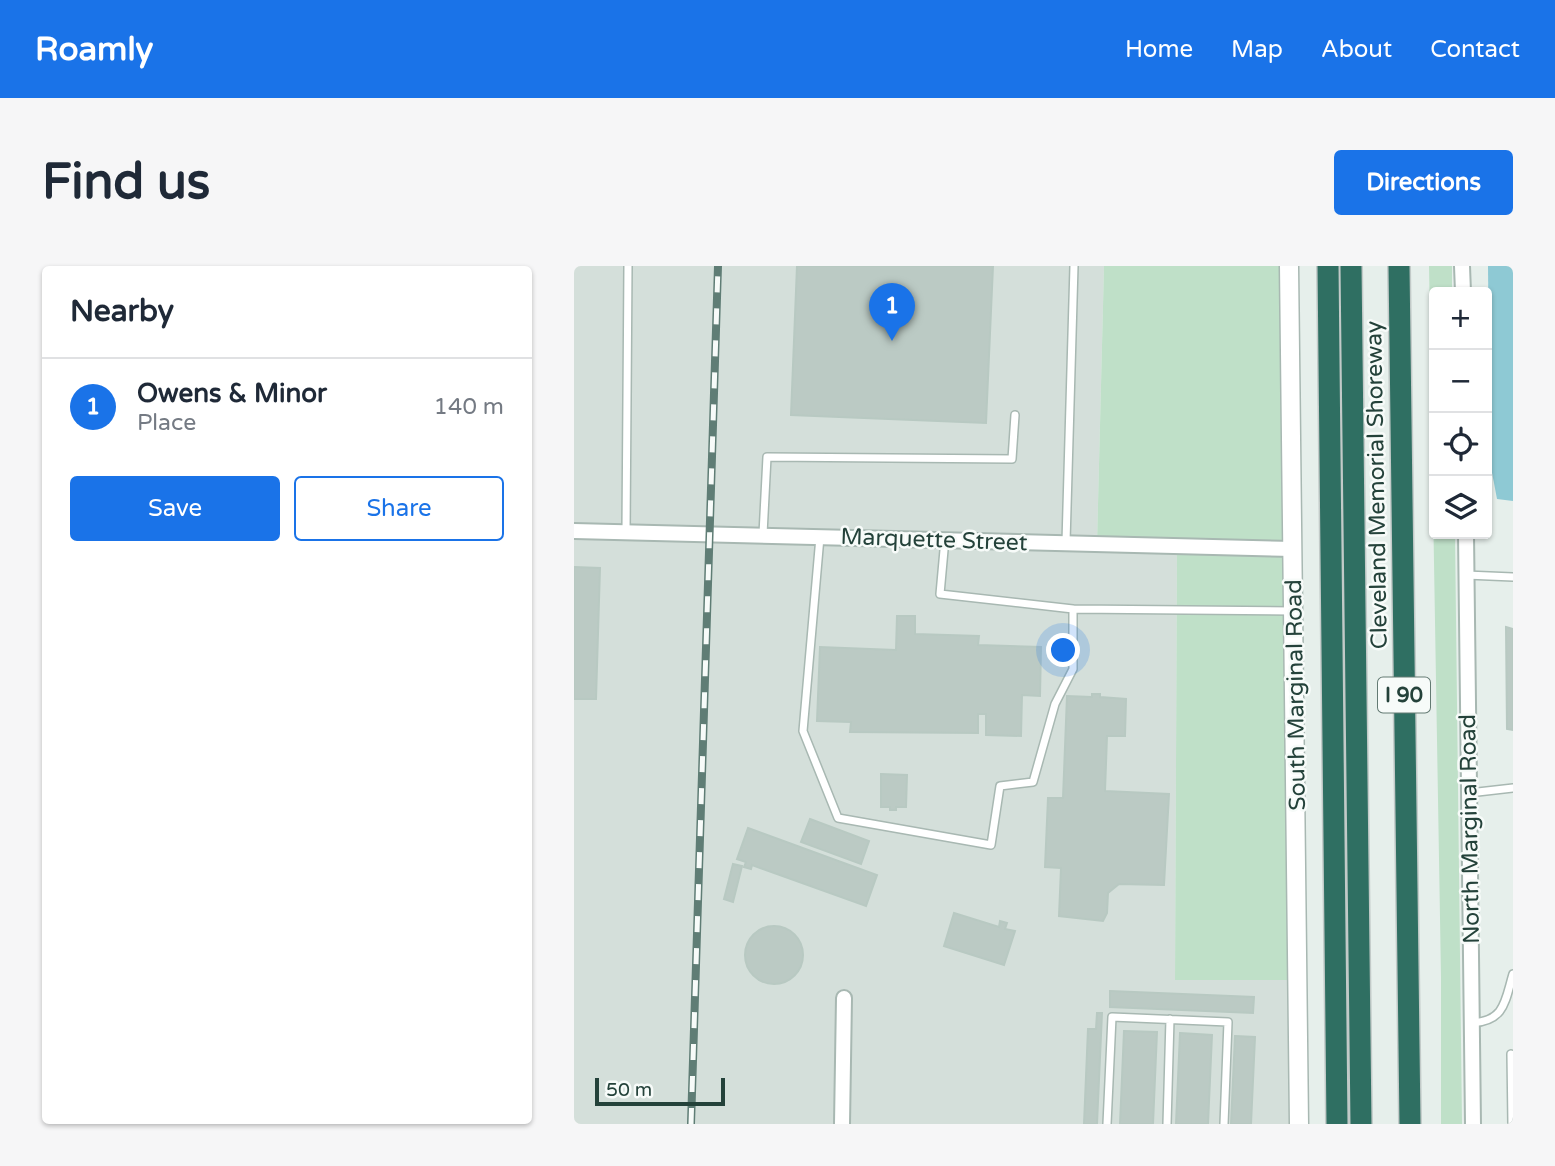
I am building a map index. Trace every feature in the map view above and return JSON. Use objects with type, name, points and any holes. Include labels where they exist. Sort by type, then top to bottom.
[{"type":"highway","points":[[1328,266],[1337,1124]]},
{"type":"highway","name":"Cleveland Memorial Shoreway","points":[[1351,266],[1361,1124]]},
{"type":"highway","name":"Cleveland Memorial Shoreway","points":[[1399,266],[1410,1124]]},
{"type":"street","name":"South Marginal Road","points":[[1289,266],[1300,1124]]},
{"type":"street","points":[[1462,266],[1463,287]]},
{"type":"street","name":"Marquette Street","points":[[574,531],[1293,549]]},
{"type":"street","name":"North Marginal Road","points":[[1466,539],[1473,1124]]},
{"type":"street","points":[[842,1124],[844,998]]},
{"type":"lane","points":[[626,532],[628,266]]},
{"type":"lane","points":[[1066,542],[1074,266]]},
{"type":"lane","points":[[763,534],[767,457],[1012,459],[1015,415]]},
{"type":"lane","points":[[820,536],[803,731],[838,818],[991,845],[1000,786],[1033,782],[1055,704],[1073,669],[1073,609]]},
{"type":"lane","points":[[945,539],[940,594],[1073,609],[1294,611]]},
{"type":"lane","points":[[1466,575],[1513,577]]},
{"type":"lane","points":[[1469,793],[1513,788]]},
{"type":"lane","points":[[1471,1023],[1488,1022],[1495,1017],[1502,1008],[1513,974]]},
{"type":"lane","points":[[1107,1124],[1112,1017],[1228,1021],[1224,1124]]},
{"type":"lane","points":[[1167,1124],[1170,1020]]},
{"type":"lane","points":[[1511,1054],[1511,1124]]},
{"type":"shaded area","points":[[574,266],[1104,266],[1097,543],[1177,546],[1175,979],[1298,980],[1299,1124],[574,1124]]},
{"type":"green space","points":[[1104,266],[1289,266],[1298,980],[1175,980],[1177,546],[1097,544]]},
{"type":"green space","points":[[1429,266],[1452,266],[1452,287],[1429,287]]},
{"type":"green space","points":[[1434,539],[1455,539],[1462,1124],[1441,1124]]},
{"type":"water","points":[[1488,266],[1513,266],[1513,501],[1497,499],[1492,473],[1492,287],[1488,287]]},
{"type":"building","points":[[797,266],[993,266],[986,423],[791,415]]},
{"type":"building","points":[[574,567],[600,568],[596,699],[574,699]]},
{"type":"building","points":[[897,616],[915,616],[915,634],[979,636],[978,645],[1041,647],[1040,696],[1022,695],[1021,736],[986,735],[986,714],[978,714],[978,733],[850,732],[851,722],[817,721],[820,647],[896,650]]},
{"type":"building","points":[[1506,627],[1513,629],[1513,730],[1507,729]]},
{"type":"building","points":[[1092,694],[1126,699],[1125,736],[1107,736],[1105,791],[1169,794],[1164,885],[1119,884],[1108,893],[1107,913],[1103,921],[1059,916],[1061,868],[1045,867],[1048,798],[1063,798],[1067,696],[1092,697]]},
{"type":"building","points":[[881,774],[907,775],[906,807],[890,810],[890,807],[881,807]]},
{"type":"building","points":[[810,819],[869,841],[861,864],[801,842]]},
{"type":"building","points":[[748,828],[877,875],[866,906],[752,865],[751,869],[744,867],[746,862],[737,859]]},
{"type":"building","points":[[733,864],[742,866],[733,902],[724,899]]},
{"type":"building","points":[[954,913],[999,927],[1000,921],[1007,923],[1005,929],[1015,931],[1004,965],[944,946]]},
{"type":"building","points":[[774,926],[785,928],[798,939],[803,955],[801,966],[790,979],[774,984],[763,982],[750,971],[745,955],[747,944],[758,931]]},
{"type":"building","points":[[1110,991],[1254,997],[1253,1013],[1110,1007]]},
{"type":"building","points":[[1097,1013],[1102,1013],[1097,1124],[1084,1124],[1088,1029],[1096,1029]]},
{"type":"building","points":[[1124,1031],[1157,1032],[1153,1124],[1120,1124]]},
{"type":"building","points":[[1180,1033],[1212,1035],[1208,1124],[1176,1124]]},
{"type":"building","points":[[1235,1036],[1255,1037],[1251,1124],[1231,1124]]},
{"type":"railway","points":[[691,1124],[718,266]]},
{"type":"place","name":"Owens & Minor","points":[[892,341]]}]
